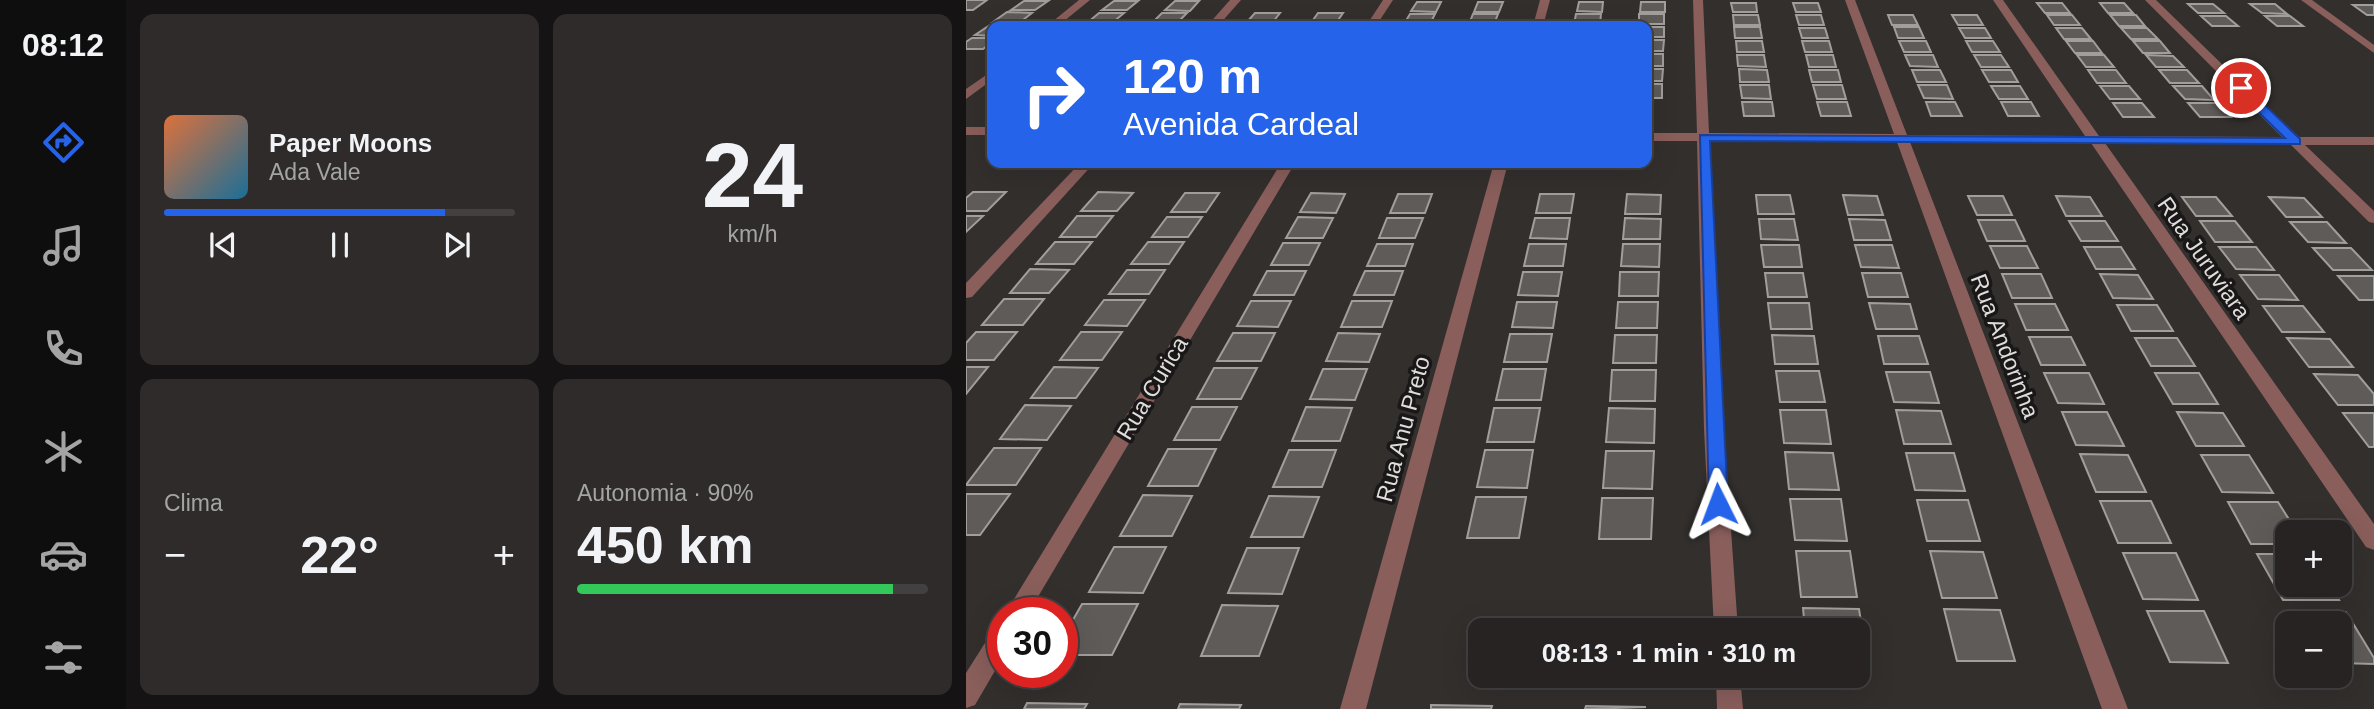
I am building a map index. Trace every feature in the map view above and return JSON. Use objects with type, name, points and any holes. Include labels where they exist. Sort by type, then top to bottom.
[{"type":"street","points":[[1058,21],[1085,0]]},
{"type":"street","points":[[1217,21],[1236,0]]},
{"type":"street","points":[[1374,21],[1388,0]]},
{"type":"street","points":[[1539,21],[1545,0]]},
{"type":"street","points":[[1698,0],[1714,429],[1725,618]]},
{"type":"street","name":"Rua Andorinha","points":[[1850,0],[2115,709]]},
{"type":"street","name":"Rua Juruviara","points":[[1998,0],[2374,541]]},
{"type":"street","points":[[2150,0],[2374,219]]},
{"type":"street","points":[[2306,0],[2374,50]]},
{"type":"street","points":[[966,96],[987,78]]},
{"type":"street","points":[[966,131],[987,131]]},
{"type":"street","points":[[1652,137],[1900,136],[2374,142]]},
{"type":"street","points":[[966,293],[1082,168]]},
{"type":"street","name":"Rua Curica","points":[[1026,597],[1285,168]]},
{"type":"street","name":"Rua Anu Preto","points":[[1353,709],[1500,168]]},
{"type":"street","points":[[966,696],[987,661]]},
{"type":"street","points":[[1729,688],[1730,709]]},
{"type":"building","points":[[966,0],[987,0],[973,10],[966,10]]},
{"type":"building","points":[[1024,1],[1048,1],[1035,10],[1011,10]]},
{"type":"building","points":[[1114,1],[1138,1],[1127,10],[1102,10]]},
{"type":"building","points":[[1175,1],[1199,1],[1190,11],[1165,10]]},
{"type":"building","points":[[1417,2],[1441,2],[1436,12],[1411,11]]},
{"type":"building","points":[[1478,2],[1503,2],[1499,12],[1474,12]]},
{"type":"building","points":[[1579,2],[1603,2],[1602,12],[1577,11]]},
{"type":"building","points":[[1641,2],[1665,2],[1665,12],[1640,12]]},
{"type":"building","points":[[1731,3],[1756,3],[1757,12],[1733,12]]},
{"type":"building","points":[[1793,3],[1818,3],[1821,12],[1796,12]]},
{"type":"building","points":[[2037,3],[2062,3],[2070,13],[2045,13]]},
{"type":"building","points":[[2100,3],[2124,3],[2133,13],[2108,13]]},
{"type":"building","points":[[2188,4],[2213,4],[2224,13],[2198,13]]},
{"type":"building","points":[[2250,4],[2275,4],[2287,14],[2262,13]]},
{"type":"building","points":[[2353,5],[2374,5],[2374,15],[2367,15]]},
{"type":"building","points":[[1007,12],[1032,13],[1022,21],[994,21]]},
{"type":"building","points":[[1099,13],[1124,13],[1114,21],[1089,21]]},
{"type":"building","points":[[1162,13],[1187,13],[1179,21],[1154,21]]},
{"type":"building","points":[[1255,13],[1280,13],[1274,21],[1248,21]]},
{"type":"building","points":[[1318,13],[1343,13],[1337,21],[1312,21]]},
{"type":"building","points":[[1410,14],[1435,14],[1432,21],[1406,21]]},
{"type":"building","points":[[1473,14],[1498,14],[1495,21],[1470,21]]},
{"type":"building","points":[[1576,14],[1601,14],[1600,21],[1575,21]]},
{"type":"building","points":[[1639,14],[1664,14],[1664,24],[1639,21]]},
{"type":"building","points":[[1733,15],[1758,15],[1760,25],[1734,25]]},
{"type":"building","points":[[1796,15],[1821,15],[1824,25],[1799,25]]},
{"type":"building","points":[[1888,15],[1913,15],[1918,25],[1892,25]]},
{"type":"building","points":[[1952,15],[1977,15],[1983,25],[1958,25]]},
{"type":"building","points":[[2047,15],[2072,15],[2080,25],[2054,25]]},
{"type":"building","points":[[2110,15],[2136,15],[2145,26],[2119,26]]},
{"type":"building","points":[[2201,16],[2226,16],[2238,26],[2212,26]]},
{"type":"building","points":[[2265,16],[2290,16],[2303,26],[2277,26]]},
{"type":"building","points":[[987,27],[987,36],[975,35]]},
{"type":"building","points":[[1652,27],[1664,27],[1664,37],[1652,37]]},
{"type":"building","points":[[1734,27],[1760,27],[1762,38],[1735,38]]},
{"type":"building","points":[[1894,27],[1919,27],[1924,38],[1898,38]]},
{"type":"building","points":[[1799,28],[1825,28],[1828,38],[1802,38]]},
{"type":"building","points":[[1959,28],[1985,28],[1991,38],[1965,38]]},
{"type":"building","points":[[2056,28],[2082,28],[2091,39],[2064,39]]},
{"type":"building","points":[[2121,28],[2147,28],[2158,39],[2131,39]]},
{"type":"building","points":[[972,38],[987,38],[987,46],[983,49],[966,49],[966,42]]},
{"type":"building","points":[[1652,40],[1664,40],[1663,51],[1652,51]]},
{"type":"building","points":[[1736,41],[1762,41],[1764,52],[1737,52]]},
{"type":"building","points":[[1802,41],[1829,41],[1832,52],[1805,52]]},
{"type":"building","points":[[1899,41],[1926,41],[1931,52],[1904,52]]},
{"type":"building","points":[[1966,41],[1993,41],[2000,52],[1972,52]]},
{"type":"building","points":[[2066,41],[2093,41],[2102,53],[2075,53]]},
{"type":"building","points":[[2133,41],[2160,41],[2170,53],[2143,53]]},
{"type":"building","points":[[1652,54],[1663,54],[1663,66],[1652,66]]},
{"type":"building","points":[[1737,55],[1764,55],[1766,67],[1738,66]]},
{"type":"building","points":[[1806,55],[1833,55],[1836,67],[1809,67]]},
{"type":"building","points":[[1905,55],[1933,55],[1938,67],[1910,66]]},
{"type":"building","points":[[1974,55],[2001,55],[2009,67],[1981,67]]},
{"type":"building","points":[[2077,55],[2104,55],[2114,67],[2086,67]]},
{"type":"building","points":[[2146,55],[2173,56],[2184,67],[2156,67]]},
{"type":"building","points":[[1652,69],[1663,69],[1662,81],[1652,81]]},
{"type":"building","points":[[1739,69],[1767,70],[1769,82],[1740,82]]},
{"type":"building","points":[[1809,70],[1838,70],[1841,82],[1812,82]]},
{"type":"building","points":[[1912,70],[1940,70],[1946,82],[1917,82]]},
{"type":"building","points":[[1982,70],[2011,70],[2018,82],[1989,82]]},
{"type":"building","points":[[2088,70],[2116,70],[2126,83],[2097,83]]},
{"type":"building","points":[[2159,70],[2187,70],[2199,83],[2170,83]]},
{"type":"building","points":[[1652,84],[1662,84],[1662,98],[1652,98]]},
{"type":"building","points":[[1740,85],[1769,85],[1771,99],[1742,98]]},
{"type":"building","points":[[1813,85],[1842,85],[1846,99],[1817,99]]},
{"type":"building","points":[[1918,85],[1947,85],[1953,99],[1924,98]]},
{"type":"building","points":[[1991,86],[2020,86],[2028,99],[1999,99]]},
{"type":"building","points":[[2100,86],[2129,86],[2140,99],[2110,99]]},
{"type":"building","points":[[2173,86],[2202,86],[2214,100],[2185,99]]},
{"type":"building","points":[[1742,102],[1772,102],[1774,116],[1744,116]]},
{"type":"building","points":[[1817,102],[1847,102],[1851,116],[1821,116]]},
{"type":"building","points":[[1926,102],[1955,102],[1962,116],[1931,116]]},
{"type":"building","points":[[2001,102],[2031,102],[2039,116],[2008,116]]},
{"type":"building","points":[[2113,103],[2142,103],[2154,117],[2123,117]]},
{"type":"building","points":[[2188,103],[2218,103],[2231,117],[2200,117]]},
{"type":"building","points":[[973,192],[1006,192],[987,211],[966,211],[966,198]]},
{"type":"building","points":[[1098,192],[1133,193],[1117,211],[1081,211]]},
{"type":"building","points":[[1185,193],[1219,193],[1206,212],[1171,212]]},
{"type":"building","points":[[1311,193],[1345,194],[1336,213],[1300,212]]},
{"type":"building","points":[[1398,194],[1432,194],[1425,213],[1390,213]]},
{"type":"building","points":[[1540,194],[1574,194],[1571,213],[1536,213]]},
{"type":"building","points":[[1627,194],[1661,195],[1660,214],[1625,214]]},
{"type":"building","points":[[1756,195],[1790,195],[1794,214],[1758,214]]},
{"type":"building","points":[[1843,195],[1877,196],[1883,215],[1848,215]]},
{"type":"building","points":[[1968,196],[2003,196],[2012,215],[1977,215]]},
{"type":"building","points":[[2056,196],[2090,197],[2102,216],[2066,216]]},
{"type":"building","points":[[2182,197],[2216,197],[2232,216],[2196,216]]},
{"type":"building","points":[[2269,197],[2304,198],[2322,217],[2286,217]]},
{"type":"building","points":[[966,216],[983,216],[966,232]]},
{"type":"building","points":[[1077,216],[1113,216],[1096,237],[1060,237]]},
{"type":"building","points":[[1167,217],[1202,217],[1188,237],[1152,237]]},
{"type":"building","points":[[1298,217],[1333,218],[1323,238],[1286,238]]},
{"type":"building","points":[[1387,218],[1423,218],[1415,238],[1379,238]]},
{"type":"building","points":[[1535,218],[1570,218],[1567,239],[1530,238]]},
{"type":"building","points":[[1625,218],[1661,219],[1660,239],[1623,239]]},
{"type":"building","points":[[1759,219],[1794,219],[1798,240],[1761,239]]},
{"type":"building","points":[[1849,219],[1885,220],[1891,240],[1854,240]]},
{"type":"building","points":[[1978,220],[2015,220],[2025,241],[1987,241]]},
{"type":"building","points":[[2069,221],[2105,221],[2118,241],[2081,241]]},
{"type":"building","points":[[2200,221],[2235,221],[2252,242],[2215,242]]},
{"type":"building","points":[[2290,222],[2327,222],[2346,243],[2308,242]]},
{"type":"building","points":[[1055,242],[1092,242],[1074,264],[1036,264]]},
{"type":"building","points":[[1148,242],[1184,242],[1169,264],[1131,264]]},
{"type":"building","points":[[1283,243],[1320,243],[1309,265],[1271,265]]},
{"type":"building","points":[[1377,244],[1413,244],[1405,266],[1367,266]]},
{"type":"building","points":[[1529,244],[1566,244],[1563,266],[1524,266]]},
{"type":"building","points":[[1623,244],[1660,244],[1659,267],[1621,266]]},
{"type":"building","points":[[1761,245],[1799,245],[1802,267],[1764,267]]},
{"type":"building","points":[[1855,245],[1892,245],[1899,268],[1861,267]]},
{"type":"building","points":[[1990,246],[2027,246],[2038,268],[2000,268]]},
{"type":"building","points":[[2084,247],[2121,247],[2135,269],[2096,269]]},
{"type":"building","points":[[2219,247],[2256,247],[2274,270],[2236,269]]},
{"type":"building","points":[[2313,248],[2351,248],[2372,270],[2333,270]]},
{"type":"building","points":[[1030,269],[1069,270],[1049,293],[1010,293]]},
{"type":"building","points":[[1127,270],[1165,270],[1149,294],[1109,294]]},
{"type":"building","points":[[1267,271],[1306,271],[1294,295],[1254,295]]},
{"type":"building","points":[[1365,271],[1403,271],[1394,295],[1354,295]]},
{"type":"building","points":[[1523,272],[1562,272],[1558,296],[1518,295]]},
{"type":"building","points":[[1620,272],[1659,272],[1658,296],[1619,296]]},
{"type":"building","points":[[1765,273],[1803,273],[1807,297],[1768,297]]},
{"type":"building","points":[[1862,273],[1901,273],[1908,297],[1868,297]]},
{"type":"building","points":[[2002,274],[2041,274],[2052,298],[2012,298]]},
{"type":"building","points":[[2100,274],[2138,275],[2153,299],[2113,298]]},
{"type":"building","points":[[2240,275],[2279,275],[2298,300],[2258,299]]},
{"type":"building","points":[[2338,276],[2374,276],[2374,300],[2359,300]]},
{"type":"building","points":[[1004,299],[1044,299],[1023,325],[982,325]]},
{"type":"building","points":[[1104,300],[1145,300],[1127,326],[1085,325]]},
{"type":"building","points":[[1251,301],[1291,301],[1278,327],[1237,326]]},
{"type":"building","points":[[1352,301],[1392,301],[1382,327],[1341,327]]},
{"type":"building","points":[[1517,302],[1557,302],[1553,328],[1512,327]]},
{"type":"building","points":[[1618,302],[1658,302],[1657,328],[1616,328]]},
{"type":"building","points":[[1768,303],[1809,303],[1812,329],[1771,329]]},
{"type":"building","points":[[1869,303],[1910,304],[1917,329],[1876,329]]},
{"type":"building","points":[[2015,304],[2055,304],[2068,330],[2026,330]]},
{"type":"building","points":[[2117,305],[2157,305],[2173,331],[2131,331]]},
{"type":"building","points":[[2263,306],[2303,306],[2324,332],[2282,332]]},
{"type":"building","points":[[976,332],[1017,332],[994,360],[966,360],[966,343]]},
{"type":"building","points":[[1081,332],[1122,332],[1102,360],[1060,360]]},
{"type":"building","points":[[1233,333],[1275,333],[1261,361],[1217,361]]},
{"type":"building","points":[[1338,333],[1380,334],[1369,362],[1326,361]]},
{"type":"building","points":[[1510,334],[1552,334],[1547,362],[1504,362]]},
{"type":"building","points":[[1615,335],[1657,335],[1656,363],[1613,363]]},
{"type":"building","points":[[1772,335],[1814,336],[1818,364],[1775,364]]},
{"type":"building","points":[[1878,336],[1919,336],[1928,364],[1884,364]]},
{"type":"building","points":[[2029,337],[2071,337],[2085,365],[2041,365]]},
{"type":"building","points":[[2135,338],[2177,338],[2195,366],[2151,366]]},
{"type":"building","points":[[2287,338],[2330,339],[2353,367],[2309,367]]},
{"type":"building","points":[[966,367],[988,367],[966,394]]},
{"type":"building","points":[[1054,367],[1098,368],[1076,398],[1031,398]]},
{"type":"building","points":[[1214,368],[1257,368],[1241,399],[1197,399]]},
{"type":"building","points":[[1323,369],[1367,369],[1355,400],[1310,399]]},
{"type":"building","points":[[1503,369],[1546,369],[1541,400],[1496,400]]},
{"type":"building","points":[[1612,370],[1656,370],[1655,401],[1610,401]]},
{"type":"building","points":[[1776,371],[1819,371],[1825,402],[1780,402]]},
{"type":"building","points":[[1886,372],[1930,372],[1939,403],[1894,402]]},
{"type":"building","points":[[2044,373],[2089,373],[2104,404],[2058,403]]},
{"type":"building","points":[[2155,373],[2199,373],[2218,404],[2173,404]]},
{"type":"building","points":[[2314,374],[2358,375],[2374,394],[2374,405],[2338,405]]},
{"type":"building","points":[[1025,405],[1071,406],[1047,440],[1000,439]]},
{"type":"building","points":[[1192,407],[1237,407],[1220,440],[1174,440]]},
{"type":"building","points":[[1306,407],[1352,408],[1340,441],[1292,441]]},
{"type":"building","points":[[1494,408],[1540,408],[1534,442],[1487,442]]},
{"type":"building","points":[[1609,408],[1655,409],[1654,443],[1606,442]]},
{"type":"building","points":[[1780,410],[1826,410],[1831,444],[1784,443]]},
{"type":"building","points":[[1896,410],[1941,411],[1951,444],[1904,444]]},
{"type":"building","points":[[2062,412],[2107,412],[2124,446],[2076,445]]},
{"type":"building","points":[[2177,412],[2223,413],[2244,446],[2196,446]]},
{"type":"building","points":[[2343,413],[2374,413],[2374,447],[2369,447]]},
{"type":"building","points":[[994,448],[1041,448],[1016,485],[966,485]]},
{"type":"building","points":[[1168,449],[1216,449],[1198,486],[1148,486]]},
{"type":"building","points":[[1289,450],[1336,450],[1322,487],[1273,487]]},
{"type":"building","points":[[1485,450],[1533,450],[1527,488],[1477,487]]},
{"type":"building","points":[[1606,451],[1654,451],[1652,489],[1603,488]]},
{"type":"building","points":[[1785,452],[1833,453],[1839,490],[1789,489]]},
{"type":"building","points":[[1906,453],[1954,453],[1965,491],[1915,490]]},
{"type":"building","points":[[2080,454],[2128,455],[2146,492],[2096,492]]},
{"type":"building","points":[[2201,455],[2249,455],[2273,493],[2222,492]]},
{"type":"building","points":[[966,494],[1010,494],[980,535],[966,535]]},
{"type":"building","points":[[1143,495],[1192,496],[1172,536],[1120,536]]},
{"type":"building","points":[[1269,496],[1319,497],[1303,537],[1251,537]]},
{"type":"building","points":[[1476,497],[1526,497],[1519,538],[1467,538]]},
{"type":"building","points":[[1602,498],[1653,498],[1651,539],[1599,539]]},
{"type":"building","points":[[1790,499],[1841,499],[1847,541],[1795,540]]},
{"type":"building","points":[[1917,500],[1968,500],[1980,541],[1927,541]]},
{"type":"building","points":[[2100,501],[2151,501],[2171,543],[2118,543]]},
{"type":"building","points":[[2228,502],[2278,502],[2289,520],[2275,520],[2275,544],[2251,544]]},
{"type":"building","points":[[1114,547],[1166,547],[1143,593],[1089,592]]},
{"type":"building","points":[[1247,548],[1299,548],[1282,594],[1228,593]]},
{"type":"building","points":[[1796,551],[1850,551],[1857,597],[1801,597]]},
{"type":"building","points":[[1930,551],[1983,552],[1997,598],[1942,598]]},
{"type":"building","points":[[2123,553],[2176,553],[2198,600],[2143,599]]},
{"type":"building","points":[[2257,554],[2275,554],[2275,586]]},
{"type":"building","points":[[2281,597],[2337,597],[2339,600],[2283,600]]},
{"type":"building","points":[[1082,604],[1138,604],[1112,655],[1078,655],[1078,611]]},
{"type":"building","points":[[1222,605],[1278,606],[1259,656],[1201,656]]},
{"type":"building","points":[[1803,608],[1859,609],[1860,618],[1804,618]]},
{"type":"building","points":[[1944,609],[2000,610],[2015,661],[1957,661]]},
{"type":"building","points":[[2147,611],[2204,611],[2228,663],[2170,662]]},
{"type":"building","points":[[2352,622],[2374,658],[2374,664],[2352,663]]},
{"type":"building","points":[[1027,703],[1087,704],[1084,709],[1024,709]]},
{"type":"building","points":[[1180,704],[1241,705],[1239,709],[1178,709]]},
{"type":"building","points":[[1431,705],[1492,706],[1491,709],[1431,709]]},
{"type":"building","points":[[1586,706],[1646,707],[1585,709]]},
{"type":"route","points":[[1718,504],[1704,138],[1900,136],[2296,141],[2241,88]]}]
